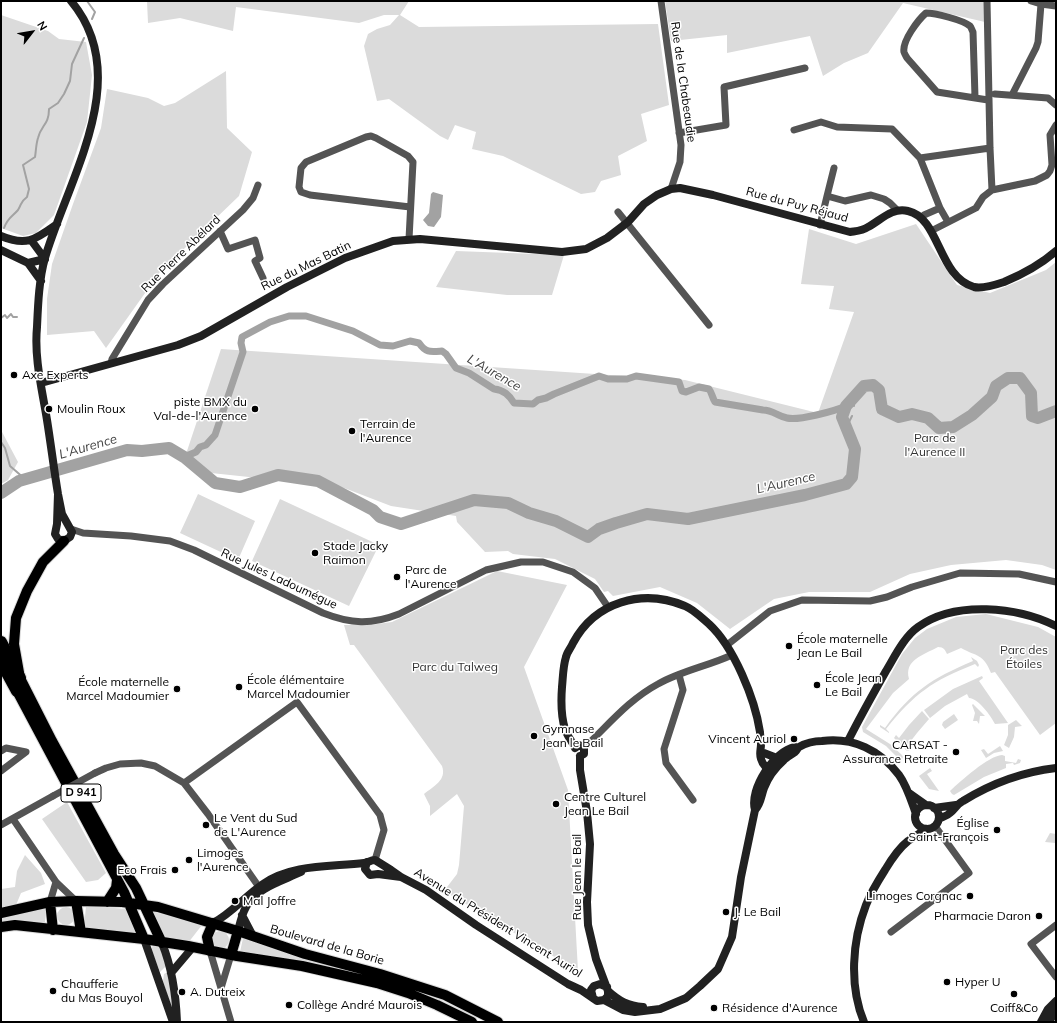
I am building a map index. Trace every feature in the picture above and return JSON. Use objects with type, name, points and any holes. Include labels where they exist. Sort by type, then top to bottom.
[{"type":"highway","name":"D 941","points":[[1,642],[20,678]]},
{"type":"highway","name":"D 941","points":[[1,662],[17,690]]},
{"type":"main road","points":[[20,678],[14,644],[16,618],[27,591],[42,562],[68,533]]},
{"type":"main road","name":"D 941","points":[[20,678],[99,827],[145,905]]},
{"type":"main road","name":"D 941","points":[[17,690],[129,903]]},
{"type":"main road","points":[[107,902],[115,892],[117,880]]},
{"type":"main road","points":[[76,901],[81,932]]},
{"type":"main road","name":"Boulevard de la Borie","points":[[1,913],[50,902],[76,901],[129,903],[158,907],[238,931],[305,954],[380,974],[445,995],[498,1022]]},
{"type":"main road","points":[[50,902],[54,930]]},
{"type":"main road","points":[[129,903],[144,939]]},
{"type":"main road","points":[[145,905],[162,942]]},
{"type":"main road","points":[[210,951],[207,937],[212,923]]},
{"type":"main road","name":"Boulevard de la Borie","points":[[1,927],[15,925],[144,939],[302,966],[377,983],[408,993],[472,1022]]},
{"type":"main road","points":[[231,955],[238,931]]},
{"type":"street","points":[[68,533],[58,494],[36,346],[41,281],[45,259],[92,126],[97,95],[97,61],[91,34],[71,1]]},
{"type":"street","name":"Rue de la Chabeaudie","points":[[660,1],[681,145],[680,162],[671,188]]},
{"type":"street","points":[[987,1],[988,100],[992,190]]},
{"type":"street","points":[[1031,1],[1056,6]]},
{"type":"street","points":[[1012,95],[1038,42],[1041,4]]},
{"type":"street","points":[[974,97],[973,32],[970,26],[938,14],[926,13],[918,21],[905,43],[904,52],[907,58],[937,92],[988,100]]},
{"type":"street","points":[[679,133],[726,125],[724,87],[805,68]]},
{"type":"street","points":[[995,94],[1048,98],[1056,105]]},
{"type":"street","points":[[794,130],[821,122],[837,127],[892,129],[920,158],[940,208],[948,222]]},
{"type":"street","points":[[931,231],[976,208],[983,197],[992,190],[1035,182],[1047,175],[1052,165],[1050,135],[1056,125]]},
{"type":"street","points":[[408,239],[410,207],[412,162],[408,156],[371,136],[306,162],[301,168],[299,187],[301,192],[310,195],[410,207]]},
{"type":"street","points":[[920,158],[990,148]]},
{"type":"street","points":[[820,225],[834,168]]},
{"type":"street","name":"Rue Pierre Abélard","points":[[111,363],[148,300],[163,284],[243,210],[253,198],[258,186]]},
{"type":"street","name":"Rue du Mas Batin","points":[[41,382],[178,345],[201,336],[287,287],[344,258],[393,241],[420,239],[562,252],[586,249],[607,238],[628,222],[644,204],[671,188]]},
{"type":"street","name":"Rue du Puy Réjaud","points":[[671,188],[680,188],[713,195],[850,232],[867,228],[894,210],[897,210]]},
{"type":"street","points":[[827,196],[845,201],[871,195],[884,199],[897,210],[908,210],[916,214],[922,218],[931,231],[948,265],[960,281],[975,288],[994,285],[1022,275],[1056,251]]},
{"type":"street","points":[[922,218],[924,215],[940,208]]},
{"type":"street","points":[[618,212],[628,222],[650,253],[709,325]]},
{"type":"street","points":[[1,236],[15,241],[31,240],[40,236],[57,224]]},
{"type":"street","points":[[220,231],[228,250],[255,240],[260,258],[255,261],[263,278]]},
{"type":"street","points":[[31,240],[45,259]]},
{"type":"street","points":[[1,250],[28,263],[41,281]]},
{"type":"street","points":[[28,263],[45,259]]},
{"type":"street","points":[[58,494],[55,531],[56,537],[58,539],[68,533]]},
{"type":"street","points":[[56,528],[63,524],[68,533]]},
{"type":"street","name":"Rue Jules Ladoumégue","points":[[68,533],[130,536],[170,541],[194,550],[323,613],[338,619],[356,622],[376,621],[390,618],[486,570],[521,562],[543,562],[573,572],[595,588],[608,607]]},
{"type":"street","points":[[726,645],[770,611],[802,600],[870,601],[887,597],[912,587],[960,573],[1019,574],[1056,582]]},
{"type":"street","points":[[732,655],[658,684],[636,699],[588,744],[579,747],[565,728],[561,702],[563,674],[566,657],[580,631],[608,607],[628,600],[645,598],[665,600],[686,606],[710,625],[726,645],[732,655],[749,689],[759,726],[762,749],[759,754],[762,762],[771,769]]},
{"type":"street","points":[[848,741],[865,707],[894,658],[909,636],[918,627],[929,620],[948,614],[970,610],[1008,610],[1043,620],[1056,626]]},
{"type":"street","points":[[679,675],[683,690],[664,749],[666,763],[693,800]]},
{"type":"street","points":[[184,783],[297,702],[380,815],[384,830],[374,862],[365,866],[366,871],[338,865]]},
{"type":"street","points":[[604,1000],[616,1008],[635,1012],[660,1009],[682,1000],[718,969],[732,937],[741,877],[755,810],[754,805],[758,786],[771,769],[777,758],[794,747],[798,748],[813,742],[838,739],[848,741],[871,750],[887,762],[900,776],[909,793],[920,827],[926,829]]},
{"type":"street","name":"Rue Jean le Bail","points":[[579,747],[575,753],[580,756],[580,770],[589,823],[590,844],[587,902],[588,925],[596,959],[607,989]]},
{"type":"street","points":[[1,751],[6,748],[26,752],[1,771]]},
{"type":"street","points":[[771,769],[798,748]]},
{"type":"street","points":[[762,749],[777,758]]},
{"type":"street","points":[[1,825],[106,768],[120,764],[141,763],[155,766],[184,783],[208,814],[258,890]]},
{"type":"street","points":[[864,1022],[859,1009],[855,969],[855,950],[859,928],[866,904],[876,882],[889,864],[907,842],[949,814],[956,805],[981,790],[1013,777],[1056,768]]},
{"type":"street","points":[[892,932],[969,873],[937,822],[938,813],[930,806],[909,793]]},
{"type":"street","points":[[907,842],[920,808],[956,805]]},
{"type":"street","points":[[13,819],[56,882],[76,901]]},
{"type":"street","points":[[212,923],[224,917],[258,890],[269,887],[309,869],[374,862]]},
{"type":"street","points":[[374,862],[380,871],[378,874]]},
{"type":"street","name":"Avenue du Président Vincent Auriol","points":[[374,862],[392,870],[401,877],[426,890],[551,973],[593,998]]},
{"type":"street","name":"Avenue du Président Vincent Auriol","points":[[366,871],[370,875],[378,874],[401,877]]},
{"type":"street","points":[[50,902],[56,882]]},
{"type":"street","points":[[238,931],[242,915],[258,890]]},
{"type":"street","points":[[242,915],[253,936]]},
{"type":"street","points":[[1056,925],[1031,944],[1056,977]]},
{"type":"street","points":[[144,939],[173,1022]]},
{"type":"street","points":[[162,942],[171,973],[177,1022]]},
{"type":"street","points":[[171,973],[193,947]]},
{"type":"street","points":[[210,951],[230,1022]]},
{"type":"street","points":[[221,988],[231,955]]},
{"type":"street","points":[[601,974],[591,993],[593,998],[597,1001],[604,1000],[608,996],[607,989]]},
{"type":"street","points":[[594,986],[602,984],[620,1001],[626,1004],[641,1007],[664,1007]]},
{"type":"street","name":"Avenue du Président Vincent Auriol","points":[[581,990],[594,986]]},
{"type":"street","points":[[1041,1022],[1048,1010],[1056,1001]]},
{"type":"street","points":[[1049,1022],[1056,1010]]},
{"type":"green space","points":[[147,1],[409,1],[400,15],[419,27],[658,24],[669,105],[641,114],[647,141],[618,156],[621,175],[601,181],[595,192],[581,194],[503,156],[472,149],[476,132],[455,125],[448,140],[440,136],[389,99],[377,101],[364,46],[368,34],[377,29],[390,25],[399,15],[384,15],[359,23],[236,7],[233,31],[180,18],[148,23]]},
{"type":"green space","points":[[665,1],[984,1],[985,22],[903,3],[868,53],[844,63],[823,76],[810,36],[727,53],[727,35],[671,41]]},
{"type":"green space","points":[[1,15],[48,31],[59,39],[86,42],[92,75],[87,122],[54,215],[36,233],[23,236],[1,228]]},
{"type":"green space","points":[[226,71],[227,128],[252,152],[239,196],[160,272],[106,348],[94,331],[47,335],[47,299],[52,264],[101,128],[107,89],[148,98],[164,106],[175,103]]},
{"type":"green space","name":"Parc de l'Aurence II","points":[[916,224],[957,285],[990,293],[1046,270],[1056,262],[1056,570],[1042,565],[1006,560],[951,565],[910,574],[870,592],[809,592],[774,599],[730,629],[697,603],[660,587],[613,596],[608,591],[604,592],[595,579],[555,559],[513,554],[508,551],[485,552],[457,522],[456,516],[391,506],[313,476],[249,477],[211,473],[186,454],[221,349],[685,380],[818,413],[854,312],[829,309],[834,286],[801,284],[809,229],[856,244]]},
{"type":"green space","points":[[456,251],[564,255],[552,295],[507,295],[436,287]]},
{"type":"green space","points":[[1,430],[18,462],[8,480],[1,484]]},
{"type":"green space","points":[[198,494],[255,521],[238,560],[180,533]]},
{"type":"green space","name":"Stade Jacky Raimon","points":[[280,499],[379,545],[349,606],[252,561]]},
{"type":"green space","name":"Parc du Talweg","points":[[497,571],[567,585],[524,667],[568,790],[578,971],[444,891],[457,874],[464,806],[457,794],[430,816],[430,806],[424,794],[441,779],[443,775],[442,766],[354,645],[350,645],[344,625],[370,625],[392,622]]},
{"type":"green space","name":"Parc des Étoiles","points":[[986,614],[1038,627],[1056,637],[1056,723],[1040,735],[995,672],[991,673],[985,662],[979,656],[961,648],[947,654],[943,648],[938,647],[916,659],[912,663],[908,672],[909,679],[893,693],[866,729],[890,744],[902,755],[903,757],[901,761],[886,746],[863,732],[862,727],[902,654],[915,638],[927,629],[956,617]]},
{"type":"green space","points":[[971,657],[977,661],[979,665],[978,667],[975,664],[960,670],[925,689],[906,706],[886,729],[889,733],[880,727],[880,725],[885,728],[904,704],[923,687],[945,674],[973,661]]},
{"type":"green space","points":[[982,676],[983,678],[979,681],[1008,723],[995,724],[984,708],[977,701],[969,698],[967,694],[945,706],[930,718],[924,710],[953,689]]},
{"type":"green space","points":[[973,704],[985,716],[980,716],[979,724],[977,721],[973,721],[975,713]]},
{"type":"green space","points":[[922,711],[929,719],[907,746],[910,749],[907,751],[894,738],[896,735],[899,738]]},
{"type":"green space","points":[[954,714],[958,720],[945,729],[942,725],[943,722]]},
{"type":"green space","points":[[1016,720],[1022,726],[1015,727],[1014,737],[1009,748],[1004,745],[1008,735],[1008,725]]},
{"type":"green space","points":[[1000,746],[1003,751],[994,753],[986,758],[981,750],[984,749],[988,754]]},
{"type":"green space","points":[[996,756],[1005,756],[1005,761],[1016,763],[1018,759],[1021,760],[1020,763],[1014,765],[1013,763],[1006,764],[1006,768],[984,777],[954,795],[952,794],[950,791],[982,764]]},
{"type":"green space","points":[[930,768],[932,771],[927,774],[939,791],[929,789],[919,776]]},
{"type":"green space","points":[[67,802],[106,873],[98,880],[86,882],[42,819]]},
{"type":"green space","points":[[1050,833],[1056,834],[1055,843],[1045,842]]},
{"type":"green space","points":[[25,855],[41,873],[45,884],[21,893],[16,905],[1,908],[1,889],[15,887],[17,871]]},
{"type":"green space","points":[[86,906],[128,909],[137,932],[84,927]]},
{"type":"green space","points":[[66,907],[72,910],[75,916],[72,922],[66,925],[60,922],[57,916],[60,910]]},
{"type":"green space","points":[[46,908],[45,922],[1,921],[1,918]]},
{"type":"green space","points":[[154,912],[202,925],[188,943],[163,938],[153,915]]},
{"type":"green space","points":[[220,931],[226,934],[229,940],[226,946],[220,949],[214,946],[211,940],[214,934]]},
{"type":"green space","points":[[243,938],[314,962],[313,964],[240,952]]},
{"type":"green space","points":[[153,946],[161,947],[166,966],[160,972],[151,949]]},
{"type":"green space","points":[[168,972],[174,1009],[172,1009],[163,981],[164,974]]},
{"type":"shaded area","points":[[433,192],[443,195],[441,217],[434,227],[428,226],[423,220],[429,213],[431,194]]},
{"type":"waterway","points":[[87,1],[95,12],[92,19]]},
{"type":"waterway","points":[[4,228],[9,219],[18,210],[22,202],[27,197],[29,189],[23,165],[35,157],[39,134],[48,118],[49,109],[58,103],[64,94],[70,81],[72,64],[84,38]]},
{"type":"waterway","points":[[1,318],[5,315],[7,318],[11,314],[13,317],[17,317]]},
{"type":"waterway","name":"L'Aurence","points":[[184,457],[196,452],[200,447],[206,445],[215,435],[243,352],[241,343],[242,337],[270,322],[289,316],[306,316],[353,331],[380,345],[393,346],[410,341],[419,343],[424,349],[429,351],[442,351],[456,368],[469,373],[494,389],[508,395],[514,403],[533,404],[538,400],[599,376],[608,379],[627,379],[636,376],[679,382],[682,391],[686,392],[699,387],[709,389],[715,402],[766,410],[792,419],[825,413],[846,406]]},
{"type":"waterway","name":"L'Aurence","points":[[1,493],[19,481],[127,450],[142,451],[169,448],[184,457],[215,483],[240,487],[278,475],[318,481],[373,510],[380,517],[401,524],[474,500],[508,503],[529,513],[556,521],[588,537],[599,529],[647,514],[688,519],[805,495],[846,484],[852,477],[855,449],[842,417],[846,406],[864,386],[873,385],[879,390],[882,409],[899,417],[912,414],[928,418],[939,428],[953,427],[972,415],[992,397],[996,386],[1008,378],[1020,378],[1031,393],[1032,416],[1038,418],[1056,411]]},
{"type":"waterway","name":"L'Aurence","points":[[854,399],[854,406]]},
{"type":"waterway","points":[[846,428],[852,416]]},
{"type":"waterway","points":[[1,442],[5,448],[10,466],[25,479]]},
{"type":"place","name":"Axe Experts","points":[[14,375]]},
{"type":"place","name":"Moulin Roux","points":[[49,409]]},
{"type":"place","name":"piste BMX du Val-de-l'Aurence","points":[[255,409]]},
{"type":"place","name":"Terrain de l'Aurence","points":[[352,431]]},
{"type":"place","name":"Stade Jacky Raimon","points":[[315,553]]},
{"type":"place","name":"Parc de l'Aurence","points":[[397,577]]},
{"type":"place","name":"École maternelle Jean Le Bail","points":[[789,646]]},
{"type":"place","name":"École Jean Le Bail","points":[[817,685]]},
{"type":"place","name":"École élémentaire Marcel Madoumier","points":[[239,687]]},
{"type":"place","name":"École maternelle Marcel Madoumier","points":[[177,689]]},
{"type":"place","name":"Gymnase Jean le Bail","points":[[534,736]]},
{"type":"place","name":"Vincent Auriol","points":[[794,739]]},
{"type":"place","name":"CARSAT - Assurance Retraite","points":[[956,752]]},
{"type":"place","name":"Centre Culturel Jean Le Bail","points":[[556,804]]},
{"type":"place","name":"Le Vent du Sud de L'Aurence","points":[[206,825]]},
{"type":"place","name":"Église Saint-François","points":[[997,830]]},
{"type":"place","name":"Limoges l'Aurence","points":[[189,860]]},
{"type":"place","name":"Eco Frais","points":[[175,870]]},
{"type":"place","name":"Limoges Corgnac","points":[[970,896]]},
{"type":"place","name":"Mal Joffre","points":[[235,901]]},
{"type":"place","name":"J. Le Bail","points":[[726,912]]},
{"type":"place","name":"Pharmacie Daron","points":[[1039,916]]},
{"type":"place","name":"Hyper U","points":[[947,982]]},
{"type":"place","name":"Chaufferie du Mas Bouyol","points":[[53,991]]},
{"type":"place","name":"A. Dutreix","points":[[182,992]]},
{"type":"place","name":"Coiff&Co","points":[[1014,994]]},
{"type":"place","name":"Collège André Maurois","points":[[289,1005]]},
{"type":"place","name":"Résidence d'Aurence","points":[[714,1008]]}]
